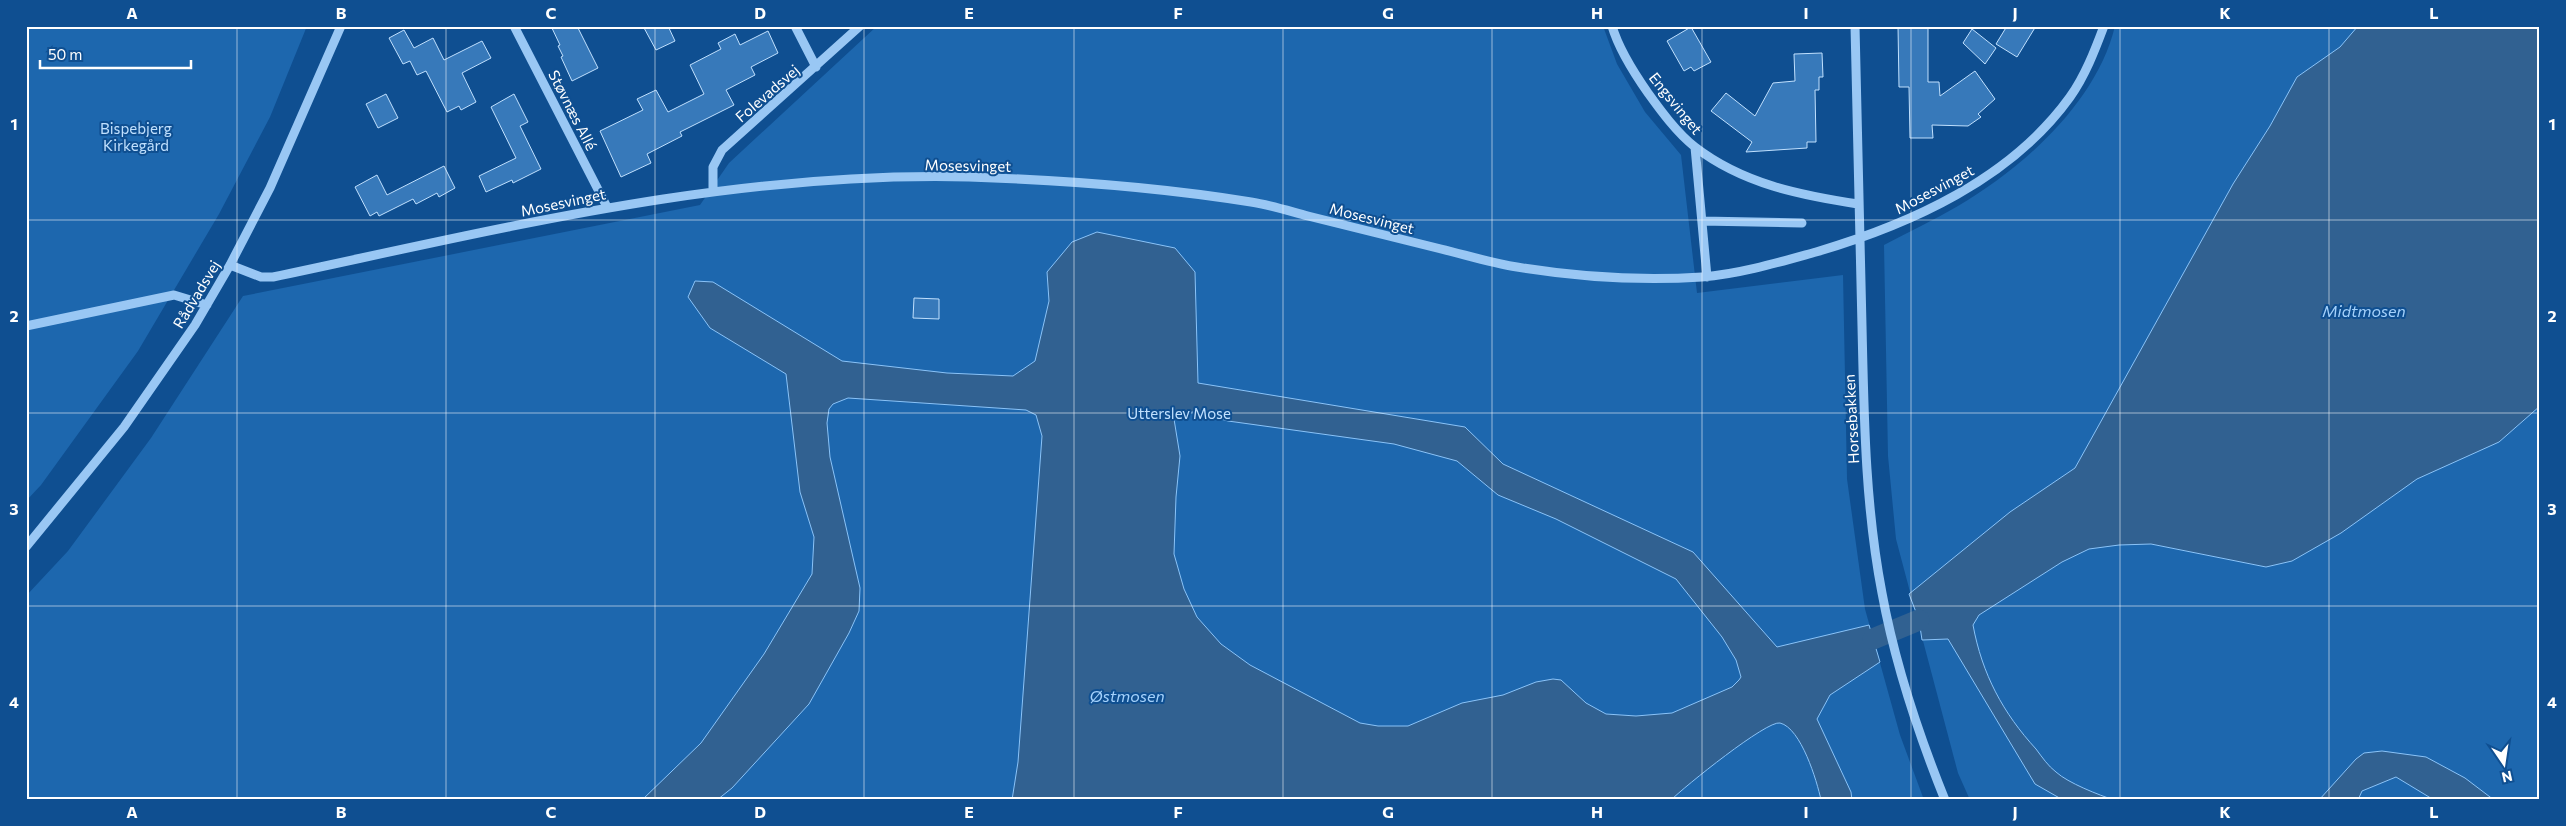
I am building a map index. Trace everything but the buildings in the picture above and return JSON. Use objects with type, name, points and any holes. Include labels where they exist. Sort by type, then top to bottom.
[{"type":"street","name":"Rådvadsvej","points":[[26,547],[124,427],[207,305],[270,188],[341,26]]},
{"type":"street","name":"Støvnæs Allé","points":[[514,26],[607,207]]},
{"type":"street","points":[[796,26],[816,67]]},
{"type":"street","name":"Folevadsvej","points":[[713,190],[713,167],[722,150],[860,26]]},
{"type":"street","name":"Engsvinget","points":[[1612,26],[1634,73],[1660,110],[1694,147],[1733,170],[1765,185],[1805,196],[1858,204]]},
{"type":"street","name":"Horsebakken","points":[[1855,26],[1858,240],[1865,435],[1870,502],[1882,593],[1900,670],[1923,745],[1945,800]]},
{"type":"street","name":"Mosesvinget","points":[[230,265],[261,277],[274,277],[607,207],[713,190],[857,178],[967,177],[1104,185],[1254,202],[1513,267],[1588,276],[1707,277],[1788,260],[1858,240],[1904,222],[1946,201],[1990,173],[2036,137],[2072,95],[2095,51],[2104,26]]},
{"type":"street","points":[[1694,147],[1707,277]]},
{"type":"street","points":[[1702,221],[1802,223]]},
{"type":"street","points":[[26,326],[174,295],[207,305]]},
{"type":"green space","name":"Bispebjerg Kirkegård","points":[[26,26],[307,26],[270,117],[219,214],[138,351],[41,485],[26,501]]},
{"type":"green space","name":"Utterslev Mose","points":[[877,26],[1603,26],[1617,64],[1645,112],[1681,155],[1697,293],[1843,275],[1847,479],[1865,609],[1900,735],[1924,800],[26,800],[26,596],[68,551],[151,438],[243,296],[700,205],[729,163]]},
{"type":"green space","points":[[2115,26],[2540,26],[2540,800],[1970,800],[1958,773],[1896,539],[1888,456],[1884,245],[1958,206],[2007,173],[2031,152],[2075,106],[2092,81],[2106,54]]},
{"type":"water","name":"Midtmosen","points":[[2358,26],[2540,26],[2540,406],[2499,442],[2417,479],[2341,533],[2292,561],[2266,567],[2151,544],[2119,545],[2089,549],[2062,562],[1979,615],[1973,625],[1988,676],[2004,707],[2024,735],[2050,767],[2061,776],[2092,792],[2114,800],[2063,800],[2035,784],[1948,639],[1922,640],[1919,620],[1909,594],[2010,512],[2075,468],[2233,184],[2270,126],[2297,77],[2340,47]]},
{"type":"water","name":"Østmosen","points":[[1097,232],[1175,248],[1195,272],[1198,383],[1465,427],[1503,464],[1693,552],[1777,647],[1869,625],[1880,662],[1830,695],[1817,719],[1851,792],[1852,800],[1821,800],[1807,756],[1795,734],[1788,727],[1780,723],[1759,732],[1743,743],[1671,800],[1012,800],[1018,762],[1042,436],[1036,415],[1026,410],[848,398],[833,404],[829,409],[827,423],[830,457],[860,588],[859,611],[849,633],[809,704],[732,788],[717,800],[642,800],[701,743],[764,654],[812,574],[814,537],[800,492],[786,374],[710,328],[688,297],[695,281],[713,282],[842,361],[947,373],[1013,376],[1035,361],[1049,301],[1047,272],[1072,242]],"holes":[[[1196,412],[1228,421],[1394,444],[1457,461],[1498,495],[1556,519],[1676,579],[1722,637],[1736,660],[1741,677],[1732,687],[1672,713],[1636,716],[1606,714],[1586,703],[1561,680],[1553,679],[1536,682],[1503,695],[1462,703],[1408,726],[1378,726],[1360,723],[1250,665],[1221,644],[1197,617],[1184,589],[1174,554],[1180,456],[1174,419],[1175,414]]]},
{"type":"water","points":[[2382,751],[2426,757],[2465,778],[2494,800],[2434,800],[2396,777],[2362,791],[2358,800],[2319,800],[2356,759],[2364,753]]},
{"type":"waterway","points":[[1873,639],[1919,620]]}]
